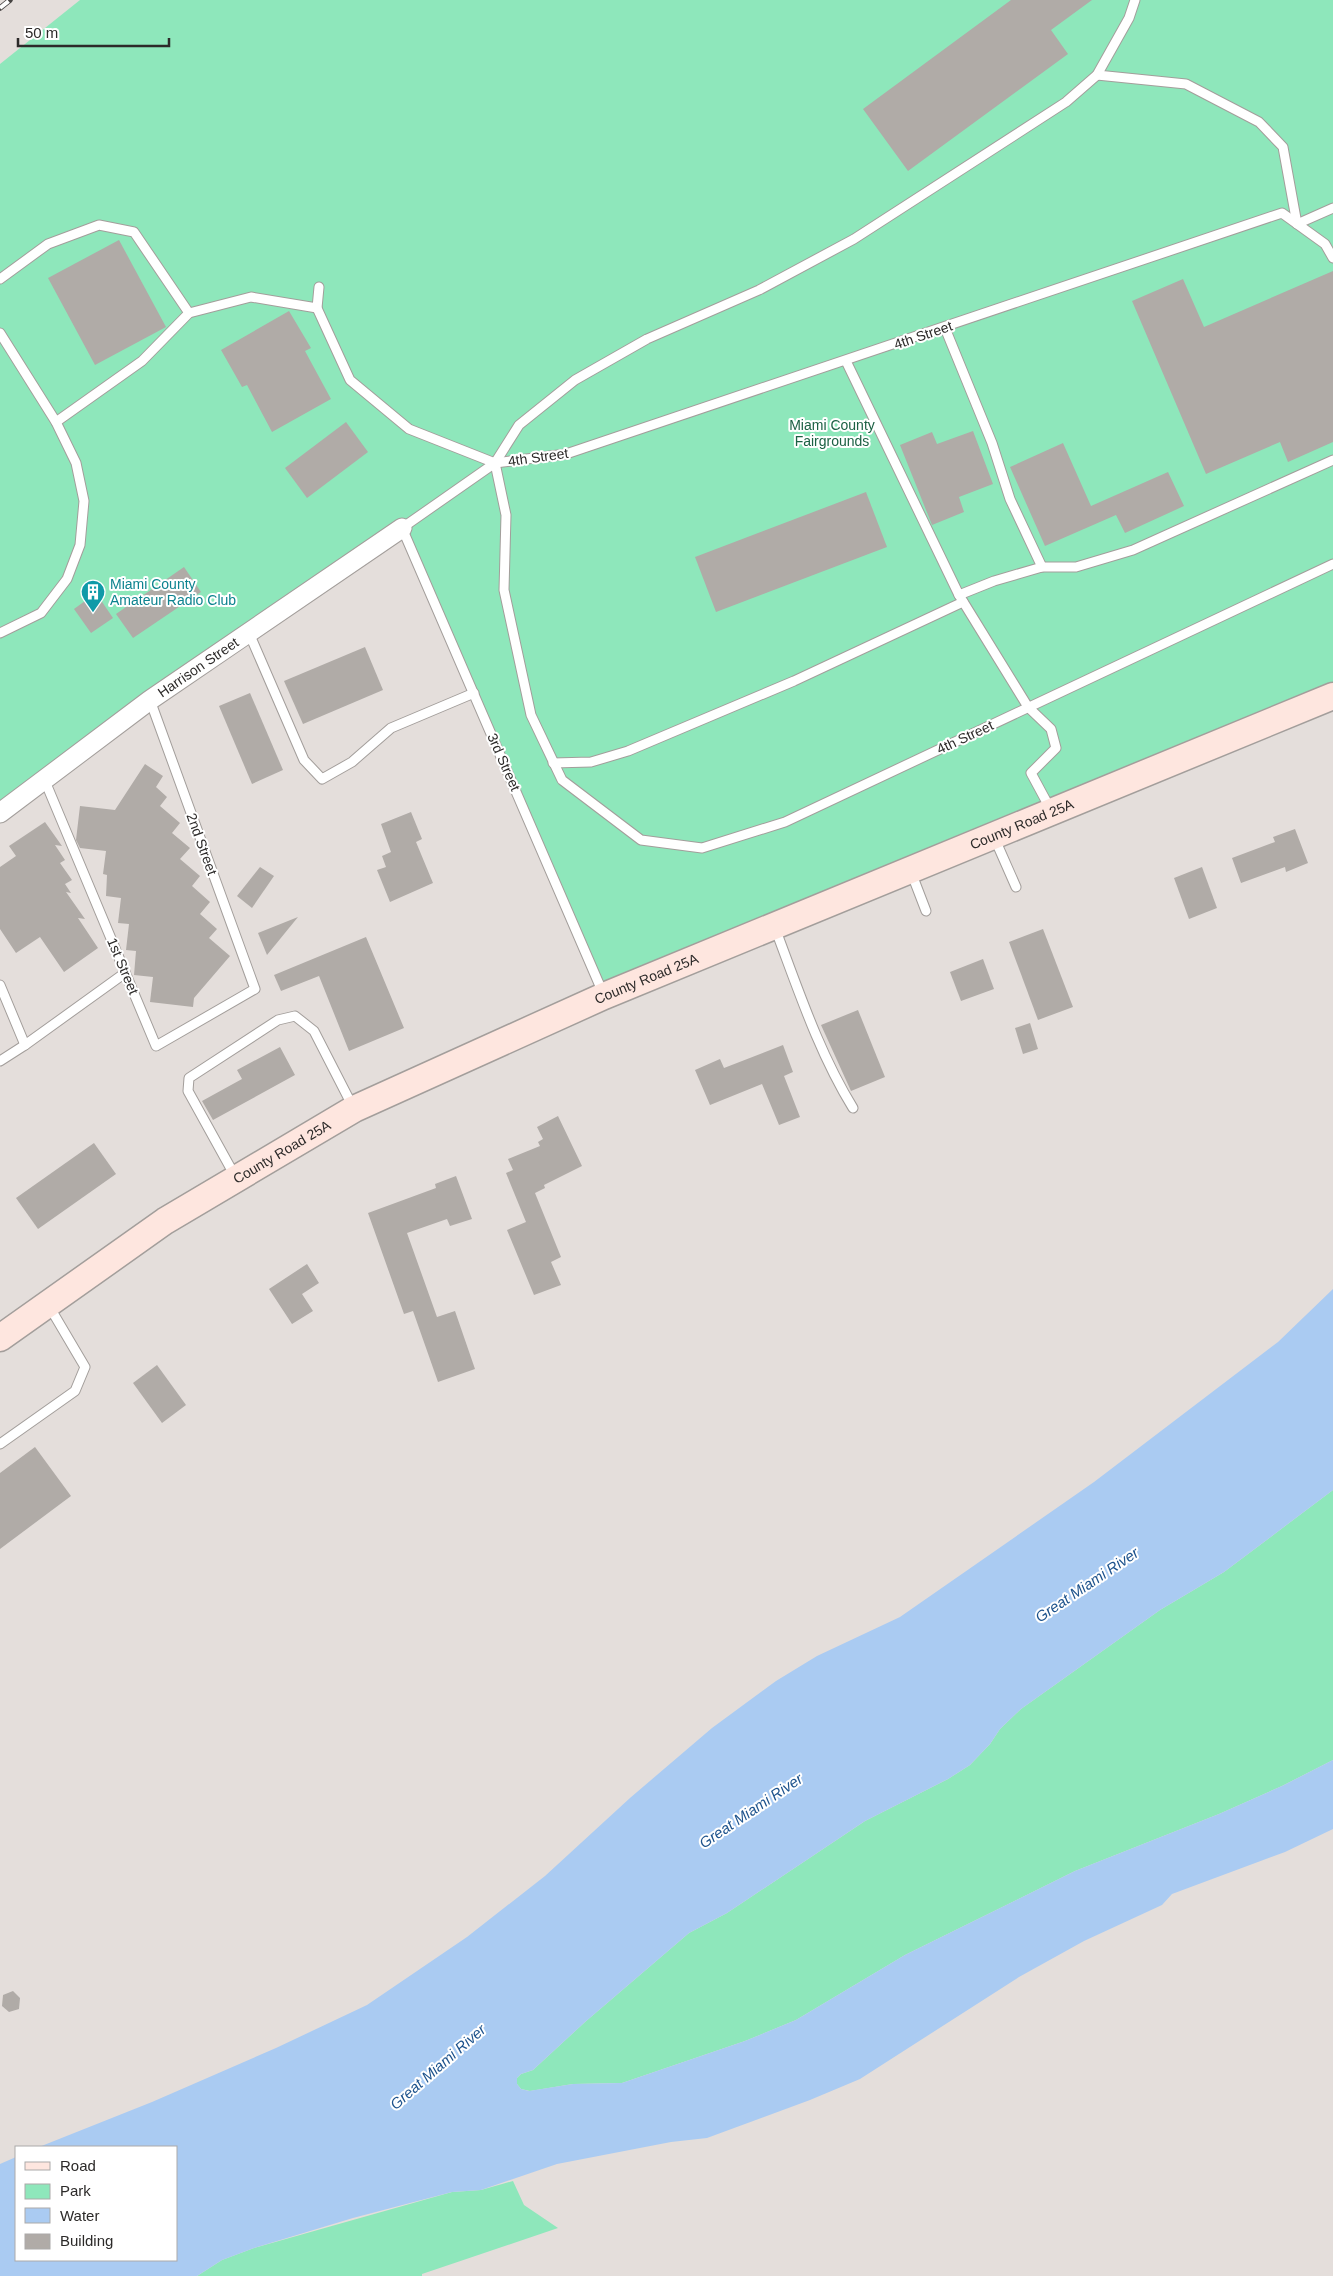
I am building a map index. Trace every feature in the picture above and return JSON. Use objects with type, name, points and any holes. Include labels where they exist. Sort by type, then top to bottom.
[{"type":"main road","name":"County Road 25A","points":[[0,1338],[165,1221],[354,1109],[604,996],[1333,696]]},
{"type":"street","name":"Harrison Street","points":[[0,813],[45,781],[150,700],[402,528]]},
{"type":"lane","points":[[402,528],[495,463],[519,425],[575,380],[647,339],[759,290],[854,240],[1066,102],[1097,75],[1129,18],[1136,0]]},
{"type":"lane","points":[[1097,75],[1186,84],[1260,122],[1284,147],[1296,224],[1333,208]]},
{"type":"lane","name":"4th Street","points":[[495,463],[566,454],[846,362],[1282,213],[1325,244],[1333,258]]},
{"type":"lane","points":[[0,279],[48,244],[99,225],[134,232],[189,313]]},
{"type":"lane","points":[[319,287],[317,308],[350,380],[409,429],[495,463]]},
{"type":"lane","points":[[56,422],[142,361],[189,313],[251,297],[317,308]]},
{"type":"lane","points":[[945,328],[992,444],[1010,499],[1042,567]]},
{"type":"lane","points":[[0,334],[56,422],[76,463],[84,501],[80,545],[67,579],[41,613],[0,633]]},
{"type":"lane","points":[[846,362],[961,598],[1028,707],[1051,729],[1056,748],[1031,773],[1051,811]]},
{"type":"lane","points":[[495,463],[506,515],[504,590],[531,715],[553,762],[590,762],[628,751],[794,682],[994,581],[1042,567],[1076,567],[1133,550],[1333,460]]},
{"type":"lane","name":"3rd Street","points":[[402,528],[604,996]]},
{"type":"lane","name":"4th Street","points":[[553,762],[562,780],[641,840],[702,848],[784,822],[1333,564]]},
{"type":"lane","points":[[249,633],[304,760],[322,779],[352,762],[391,728],[474,692]]},
{"type":"lane","name":"2nd Street","points":[[150,700],[255,989]]},
{"type":"lane","name":"1st Street","points":[[45,781],[156,1046],[255,989]]},
{"type":"lane","points":[[993,835],[1016,887]]},
{"type":"lane","points":[[910,870],[926,911]]},
{"type":"lane","points":[[774,926],[820,1042],[840,1088],[853,1108]]},
{"type":"lane","points":[[0,1061],[125,973]]},
{"type":"lane","points":[[0,985],[25,1045]]},
{"type":"lane","points":[[237,1179],[191,1099],[188,1091],[188,1078],[278,1020],[295,1016],[314,1031],[354,1109]]},
{"type":"lane","points":[[0,1444],[74,1391],[86,1367],[48,1303]]},
{"type":"green space","name":"Miami County Fairgrounds","points":[[80,0],[1333,0],[1333,696],[604,996],[402,529],[0,813],[0,64]]},
{"type":"green space","points":[[1333,1490],[1333,1760],[1282,1786],[1219,1814],[1075,1871],[905,1955],[796,2020],[745,2041],[622,2083],[573,2084],[530,2091],[521,2089],[517,2084],[517,2078],[521,2074],[533,2070],[585,2022],[689,1933],[727,1913],[865,1821],[948,1779],[970,1765],[990,1744],[1000,1729],[1021,1709],[1160,1610],[1224,1572]]},
{"type":"green space","points":[[513,2181],[524,2205],[558,2228],[422,2274],[422,2276],[197,2276],[222,2260],[254,2248],[452,2192],[481,2190]]},
{"type":"water","name":"Great Miami River","points":[[1333,1289],[1333,1490],[1224,1572],[1160,1610],[1021,1709],[1000,1729],[990,1744],[970,1765],[948,1779],[865,1821],[727,1913],[689,1933],[585,2022],[533,2070],[521,2074],[517,2078],[517,2084],[521,2089],[529,2091],[573,2084],[622,2083],[745,2041],[796,2020],[905,1955],[1075,1871],[1219,1814],[1282,1786],[1333,1760],[1333,1829],[1285,1852],[1172,1894],[1162,1905],[1084,1941],[1019,1977],[860,2079],[810,2100],[707,2138],[671,2142],[557,2164],[481,2190],[452,2192],[353,2218],[254,2248],[222,2260],[197,2276],[0,2276],[0,2164],[15,2157],[15,2261],[178,2261],[178,2146],[42,2146],[152,2102],[276,2048],[367,2005],[467,1937],[545,1876],[630,1798],[712,1728],[776,1681],[817,1656],[900,1617],[1094,1482],[1278,1342]]},
{"type":"building","points":[[1011,0],[1092,0],[1051,30],[1068,54],[908,171],[863,109]]},
{"type":"building","points":[[119,240],[166,327],[95,365],[48,278]]},
{"type":"building","points":[[1333,271],[1333,442],[1288,462],[1280,442],[1206,474],[1132,301],[1183,279],[1204,327]]},
{"type":"building","points":[[289,311],[311,348],[305,351],[331,399],[272,432],[247,385],[242,387],[221,350]]},
{"type":"building","points":[[346,422],[368,452],[307,498],[285,468]]},
{"type":"building","points":[[973,431],[993,484],[959,497],[964,512],[932,525],[900,445],[932,432],[937,444]]},
{"type":"building","points":[[1063,443],[1091,506],[1168,472],[1184,506],[1125,533],[1116,515],[1045,546],[1010,467]]},
{"type":"building","points":[[866,492],[887,547],[716,612],[695,557]]},
{"type":"building","points":[[184,567],[201,592],[133,638],[116,614]]},
{"type":"building","name":"Miami County Amateur Radio Club","points":[[96,593],[113,618],[91,633],[74,609]]},
{"type":"building","points":[[365,647],[383,690],[303,724],[284,681]]},
{"type":"building","points":[[250,693],[283,770],[252,784],[219,706]]},
{"type":"building","points":[[145,764],[163,776],[156,787],[167,797],[160,806],[180,823],[172,833],[190,848],[180,859],[200,876],[192,886],[210,902],[200,914],[217,929],[209,938],[230,956],[194,998],[193,1007],[150,1002],[153,977],[134,975],[136,951],[126,950],[129,924],[118,923],[121,898],[106,896],[107,875],[103,874],[106,851],[80,848],[76,840],[80,806],[115,810]]},
{"type":"building","points":[[411,812],[422,839],[416,842],[433,883],[390,902],[377,870],[386,867],[382,856],[391,852],[381,824]]},
{"type":"building","points":[[45,822],[62,846],[55,845],[65,860],[60,863],[72,880],[65,884],[71,893],[66,892],[85,919],[78,918],[98,948],[64,972],[40,937],[16,953],[0,929],[0,867],[16,856],[9,846]]},
{"type":"building","points":[[1295,829],[1308,863],[1286,872],[1285,867],[1241,883],[1232,858],[1275,842],[1273,837]]},
{"type":"building","points":[[260,867],[274,876],[252,908],[237,896]]},
{"type":"building","points":[[1202,867],[1217,908],[1189,919],[1174,878]]},
{"type":"building","points":[[298,917],[267,955],[258,933]]},
{"type":"building","points":[[1043,929],[1073,1007],[1038,1020],[1009,942]]},
{"type":"building","points":[[366,937],[404,1028],[349,1051],[319,976],[281,991],[274,975]]},
{"type":"building","points":[[983,959],[994,989],[961,1001],[950,972]]},
{"type":"building","points":[[858,1010],[885,1077],[851,1091],[821,1025]]},
{"type":"building","points":[[1030,1023],[1038,1049],[1023,1054],[1015,1028]]},
{"type":"building","points":[[783,1045],[793,1072],[784,1076],[800,1117],[779,1125],[762,1084],[710,1105],[695,1070],[720,1059],[724,1068]]},
{"type":"building","points":[[280,1047],[295,1075],[213,1120],[202,1101],[242,1079],[237,1070]]},
{"type":"building","points":[[558,1116],[582,1166],[544,1185],[545,1188],[535,1193],[561,1257],[551,1262],[561,1285],[534,1295],[507,1230],[526,1222],[506,1173],[513,1170],[508,1159],[540,1146],[538,1142],[543,1139],[537,1127]]},
{"type":"building","points":[[94,1143],[116,1174],[38,1229],[16,1198]]},
{"type":"building","points":[[456,1176],[472,1219],[450,1226],[447,1219],[407,1233],[437,1317],[455,1311],[475,1369],[438,1382],[413,1311],[404,1314],[368,1213],[436,1188],[435,1184]]},
{"type":"building","points":[[307,1264],[319,1283],[302,1294],[313,1311],[292,1324],[269,1289]]},
{"type":"building","points":[[157,1365],[186,1405],[162,1423],[133,1383]]},
{"type":"building","points":[[35,1447],[71,1496],[0,1549],[0,1473]]},
{"type":"building","points":[[13,1991],[20,1998],[19,2009],[9,2012],[2,2006],[3,1995]]},
{"type":"railway","points":[[0,8],[10,0]]},
{"type":"place","name":"Miami County Amateur Radio Club","points":[[93,613]]}]
